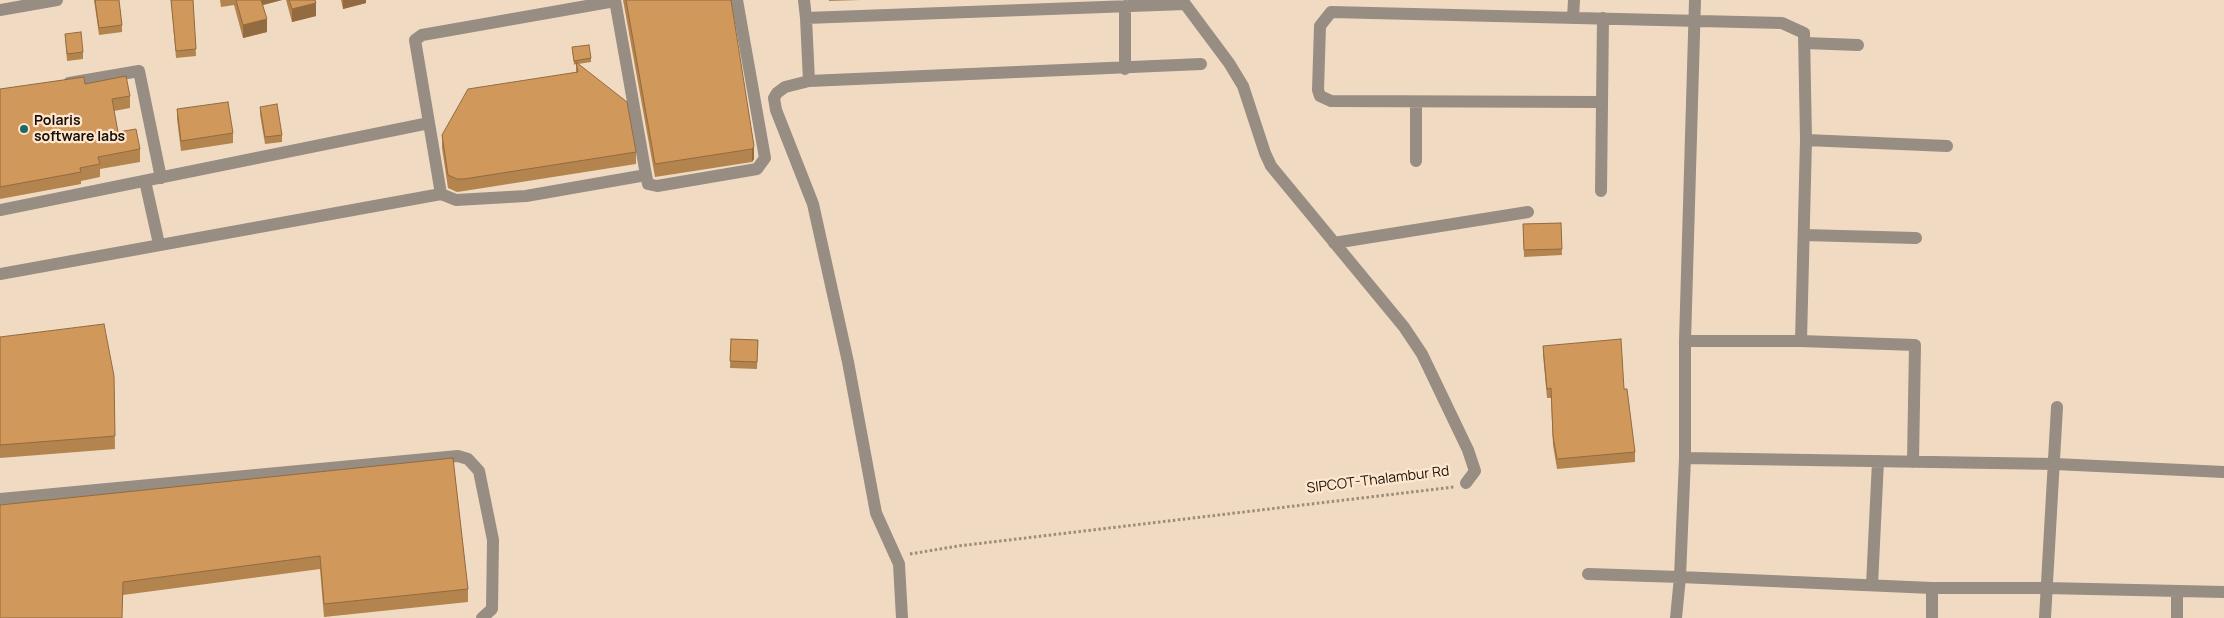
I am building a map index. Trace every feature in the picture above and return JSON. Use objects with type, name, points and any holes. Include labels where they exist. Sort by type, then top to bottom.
[{"type":"street","points":[[0,10],[57,0]]},
{"type":"street","points":[[441,194],[415,40],[422,34],[615,1],[648,184],[657,186],[757,169],[765,158],[737,0]]},
{"type":"street","points":[[804,0],[809,81]]},
{"type":"street","points":[[1573,18],[1574,0]]},
{"type":"street","points":[[1676,618],[1680,577],[1685,458],[1685,341],[1695,0]]},
{"type":"street","points":[[806,18],[1070,4],[1125,6],[1184,2]]},
{"type":"street","name":"SIPCOT-Thalambur Rd","points":[[1184,2],[1244,86],[1265,154],[1271,166],[1404,327],[1422,354],[1468,450],[1475,471],[1466,483]]},
{"type":"street","points":[[1125,6],[1125,69]]},
{"type":"street","points":[[1601,102],[1331,101],[1320,96],[1317,80],[1320,26],[1324,18],[1331,12],[1782,23],[1804,33],[1806,140],[1801,341]]},
{"type":"street","points":[[1601,191],[1603,18]]},
{"type":"street","points":[[1805,43],[1858,44]]},
{"type":"street","points":[[902,618],[899,564],[876,513],[848,362],[813,204],[776,110],[774,98],[785,87],[809,81],[1125,69],[1201,64]]},
{"type":"street","points":[[56,86],[140,71],[161,178]]},
{"type":"street","points":[[1416,102],[1416,161]]},
{"type":"street","points":[[0,210],[429,123]]},
{"type":"street","points":[[1806,140],[1946,146]]},
{"type":"street","points":[[0,274],[441,194],[456,200],[526,196],[646,175]]},
{"type":"street","points":[[145,181],[159,244]]},
{"type":"street","points":[[1334,243],[1528,212]]},
{"type":"street","points":[[1804,235],[1916,238]]},
{"type":"street","points":[[1685,341],[1801,341],[1915,345],[1913,462]]},
{"type":"street","points":[[2045,618],[2057,407]]},
{"type":"street","points":[[0,499],[458,456],[468,459],[479,471],[493,540],[492,609],[482,618]]},
{"type":"street","points":[[1685,458],[2055,464],[2224,472]]},
{"type":"street","points":[[1872,585],[1878,461]]},
{"type":"street","points":[[1588,574],[1932,588],[2046,588],[2224,592]]},
{"type":"street","points":[[1932,588],[1932,618]]},
{"type":"street","points":[[2176,618],[2177,591]]},
{"type":"path","name":"SIPCOT-Thalambur Rd","points":[[899,564],[906,555],[930,550],[1343,499],[1451,489],[1466,483]]},
{"type":"building","points":[[95,0],[119,0],[122,25],[99,28]]},
{"type":"building","points":[[171,0],[193,0],[196,49],[176,51]]},
{"type":"building","points":[[236,0],[261,0],[267,19],[243,25]]},
{"type":"building","points":[[289,0],[315,0],[316,3],[292,9]]},
{"type":"building","points":[[626,0],[731,0],[754,146],[752,149],[655,164]]},
{"type":"building","points":[[81,32],[83,52],[67,54],[65,34]]},
{"type":"building","points":[[589,45],[591,58],[574,61],[572,47]]},
{"type":"building","points":[[576,62],[627,102],[636,152],[464,179],[457,179],[448,175],[442,135],[468,89],[578,72]]},
{"type":"building","points":[[126,76],[130,96],[112,99],[118,132],[136,129],[140,149],[98,157],[100,164],[80,168],[81,172],[0,187],[0,89],[84,77],[85,84]]},
{"type":"building","points":[[228,102],[233,133],[181,141],[177,109]]},
{"type":"building","points":[[277,104],[282,135],[265,137],[260,107]]},
{"type":"building","points":[[1561,223],[1562,249],[1524,250],[1523,224]]},
{"type":"building","points":[[104,324],[114,376],[115,436],[0,445],[0,337]]},
{"type":"building","points":[[731,339],[758,340],[757,362],[730,361]]},
{"type":"building","points":[[1621,339],[1624,389],[1627,389],[1635,452],[1557,459],[1553,436],[1551,388],[1547,389],[1543,346]]},
{"type":"building","points":[[453,458],[468,589],[324,604],[320,556],[123,582],[122,618],[0,618],[0,505]]},
{"type":"place","name":"Polaris software labs","points":[[24,129]]}]
